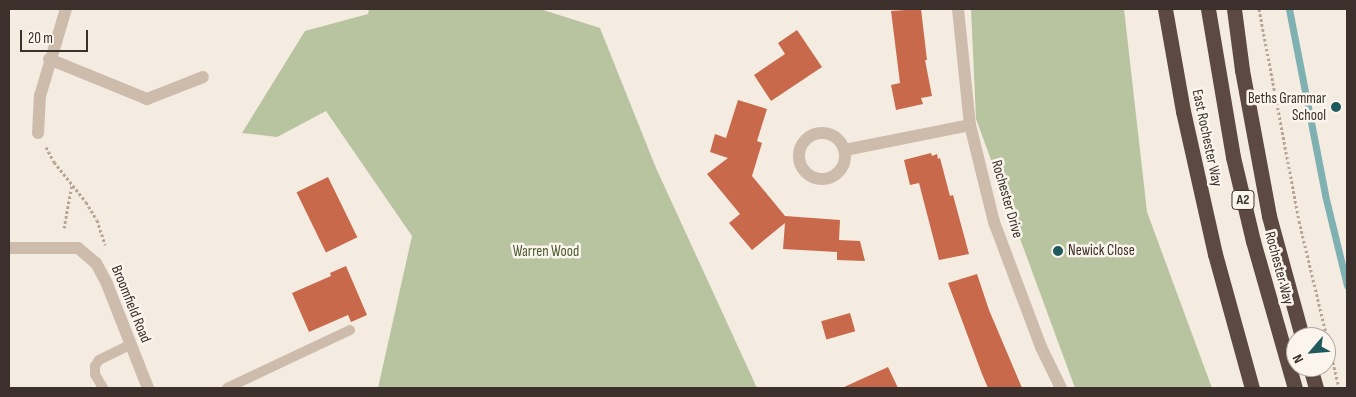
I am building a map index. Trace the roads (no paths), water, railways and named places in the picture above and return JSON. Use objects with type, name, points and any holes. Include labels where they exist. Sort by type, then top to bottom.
[{"type":"highway","name":"East Rochester Way","points":[[1165,9],[1183,111],[1214,254],[1252,388]]},
{"type":"highway","name":"Rochester Way","points":[[1208,9],[1217,73],[1253,241],[1295,388]]},
{"type":"highway","points":[[1234,9],[1242,70],[1269,216],[1299,327]]},
{"type":"street","points":[[38,133],[40,96],[49,59],[66,9]]},
{"type":"street","name":"Rochester Drive","points":[[958,9],[970,124],[994,222],[1041,347],[1061,388]]},
{"type":"street","points":[[49,59],[147,99],[203,77]]},
{"type":"street","points":[[844,150],[970,124]]},
{"type":"street","name":"Broomfield Road","points":[[9,248],[78,248],[96,262],[107,284],[148,388]]},
{"type":"lane","points":[[1230,9],[1242,70]]},
{"type":"lane","points":[[227,388],[350,330]]},
{"type":"lane","points":[[103,388],[95,374],[95,366],[99,360],[130,345]]},
{"type":"waterway","points":[[1289,9],[1325,195],[1347,285]]},
{"type":"place","name":"Beths Grammar School","points":[[1336,107]]},
{"type":"place","name":"Newick Close","points":[[1058,251]]},
{"type":"park label","name":"Warren Wood","points":[[546,252]]}]
